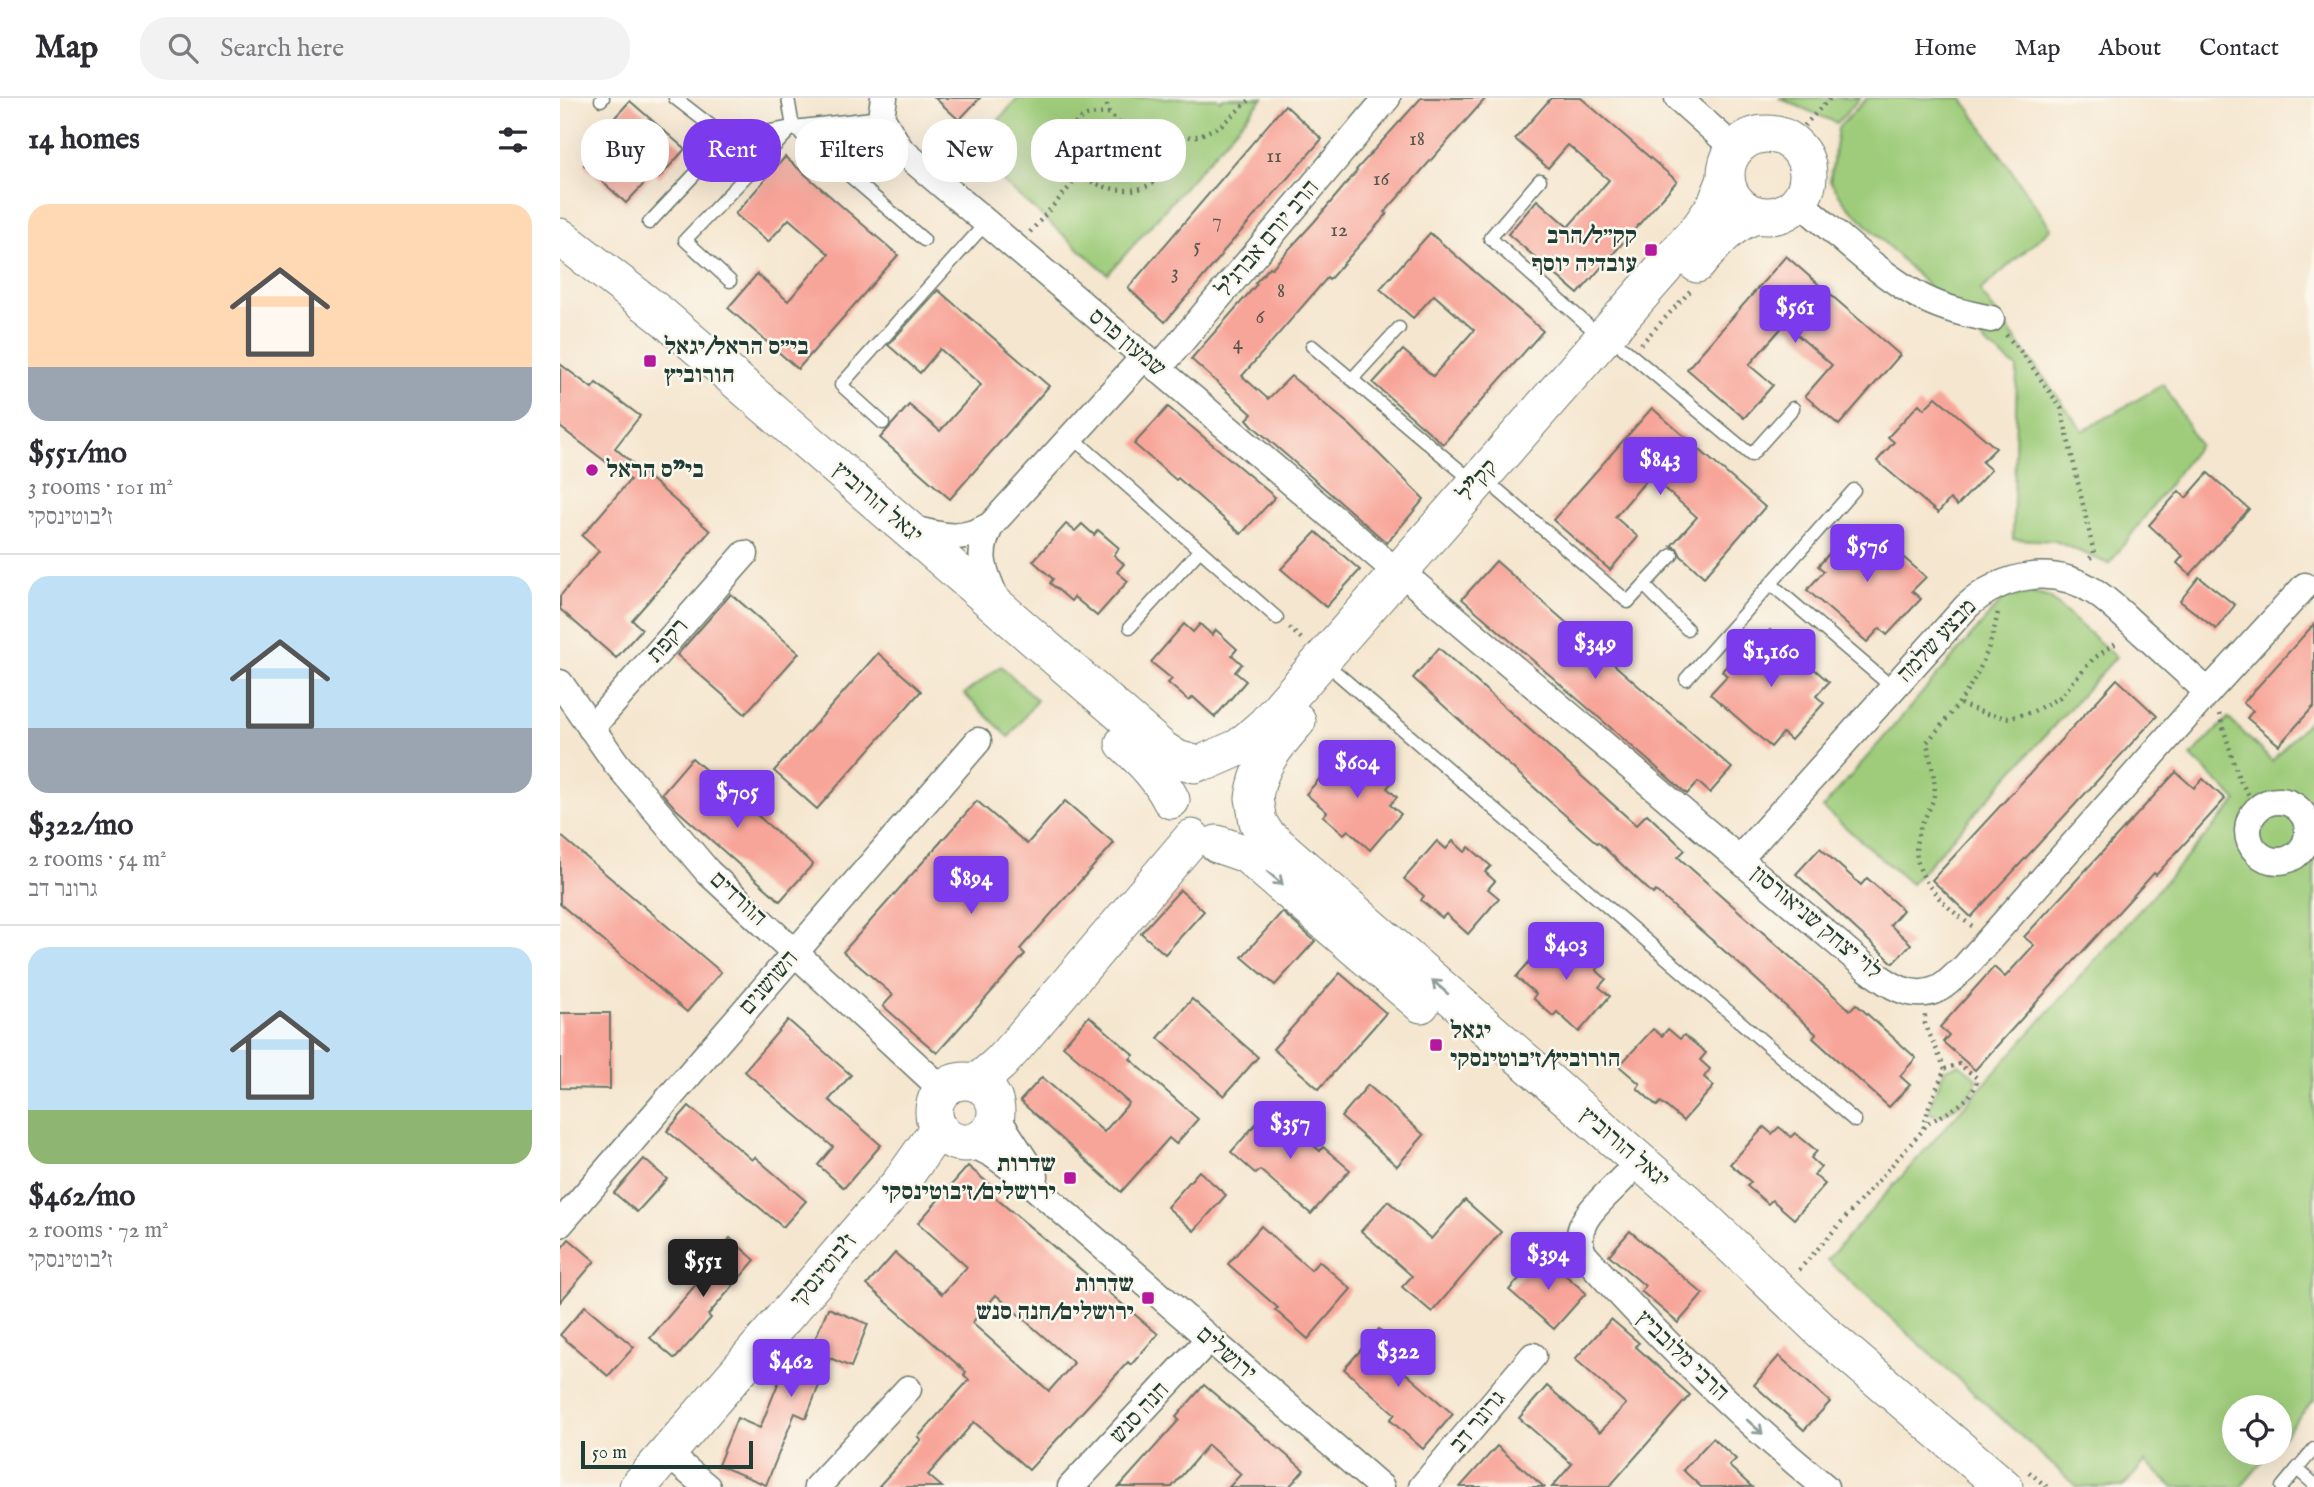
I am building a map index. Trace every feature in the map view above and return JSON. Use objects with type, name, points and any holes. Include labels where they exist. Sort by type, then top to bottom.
[{"type":"main road","points":[[1775,135],[1790,141],[1799,150],[1807,167],[1807,185],[1798,201],[1783,212],[1771,215],[1758,215],[1746,210],[1736,202],[1730,192],[1731,164],[1749,138],[1775,135]]},
{"type":"main road","name":"קק\"ל","points":[[1619,347],[1706,221],[1716,204],[1731,164]]},
{"type":"main road","name":"קק\"ל","points":[[1202,762],[1240,747],[1259,732],[1407,579],[1487,487],[1723,235],[1743,220],[1758,215]]},
{"type":"main road","name":"יגאל הורוביץ","points":[[560,237],[662,316],[1163,750],[1177,759],[1202,762]]},
{"type":"main road","name":"יגאל הורוביץ","points":[[560,259],[650,330],[1039,667],[1147,764],[1161,780],[1171,800]]},
{"type":"main road","name":"קק\"ל","points":[[1254,801],[1257,779],[1267,757],[1338,674],[1407,579]]},
{"type":"main road","points":[[1222,761],[1239,770],[1248,779],[1254,801],[1252,818],[1245,829],[1230,840],[1204,841],[1182,830],[1174,820],[1171,800],[1173,787],[1180,776],[1202,762],[1222,761]]},
{"type":"main road","name":"יגאל הורוביץ","points":[[1254,801],[1258,822],[1266,835],[1684,1200],[1824,1333],[2004,1487]]},
{"type":"main road","points":[[955,1137],[934,1113],[935,1104],[977,1097],[1018,1044],[1204,841]]},
{"type":"main road","name":"יגאל הורוביץ","points":[[1204,841],[1246,854],[1983,1487]]},
{"type":"main road","name":"ז'בוטינסקי","points":[[638,1487],[900,1182],[955,1137],[988,1134],[994,1126],[977,1097]]},
{"type":"street","points":[[1678,98],[1731,164]]},
{"type":"street","name":"הרב יורם אברג'ל","points":[[991,525],[1072,437],[1151,363],[1377,102]]},
{"type":"street","name":"שמעון פרס","points":[[882,107],[900,149],[1407,579]]},
{"type":"street","points":[[1798,201],[1902,286],[1941,306],[1991,319]]},
{"type":"street","points":[[905,527],[954,537],[973,534],[991,525]]},
{"type":"street","points":[[991,525],[983,547],[982,560],[986,579],[1000,609]]},
{"type":"street","name":"רקפת","points":[[591,727],[745,554]]},
{"type":"street","name":"מבצע שלמה","points":[[1740,858],[1967,606],[1992,587],[2022,577],[2037,576],[2073,581],[2095,592],[2208,692]]},
{"type":"street","name":"לוי יצחק שניאורסון","points":[[1407,579],[1888,985],[1914,994],[1926,992]]},
{"type":"street","points":[[1926,992],[1937,990],[1964,968],[2305,586]]},
{"type":"street","name":"הוורדים","points":[[560,682],[617,763],[708,873],[795,952],[977,1097]]},
{"type":"street","name":"השושנים","points":[[560,1224],[978,741]]},
{"type":"street","points":[[2283,801],[2300,810],[2305,817],[2308,835],[2307,857],[2276,861],[2260,855],[2249,841],[2248,832],[2252,816],[2257,809],[2265,803],[2283,801]]},
{"type":"street","name":"ירושלים","points":[[977,1097],[1039,1181],[1073,1220]]},
{"type":"street","name":"ירושלים","points":[[955,1137],[1004,1162],[1073,1220],[1209,1339],[1364,1481]]},
{"type":"street","name":"הרבי מלובביץ","points":[[1623,1178],[1583,1222],[1578,1234],[1578,1245],[1584,1255],[1651,1329],[1825,1487]]},
{"type":"street","name":"חנה סנש","points":[[1071,1487],[1209,1339]]},
{"type":"street","name":"גרונר דב","points":[[1422,1487],[1533,1356]]},
{"type":"street","points":[[817,1487],[908,1389]]},
{"type":"street","points":[[668,1454],[707,1487]]},
{"type":"lane","points":[[675,98],[702,119]]},
{"type":"lane","points":[[788,98],[793,127],[924,240]]},
{"type":"lane","points":[[781,129],[882,107]]},
{"type":"lane","points":[[730,281],[685,240],[793,127]]},
{"type":"lane","points":[[1540,180],[1490,237],[1751,455],[1793,408]]},
{"type":"lane","points":[[649,223],[688,182]]},
{"type":"lane","points":[[883,423],[841,385],[985,222]]},
{"type":"lane","points":[[1352,379],[1399,328]]},
{"type":"lane","points":[[1312,346],[1628,603],[1672,555]]},
{"type":"lane","points":[[1072,437],[1277,618]]},
{"type":"lane","points":[[1686,680],[1854,490]]},
{"type":"lane","points":[[1130,627],[1200,550]]},
{"type":"lane","points":[[1770,584],[1894,688]]},
{"type":"lane","points":[[1644,585],[1687,629]]},
{"type":"lane","points":[[1338,674],[1855,1121]]},
{"type":"lane","points":[[2282,1487],[2314,1449]]},
{"type":"lane","points":[[2297,1469],[2314,1484]]},
{"type":"path","points":[[1105,98],[1109,113],[1115,119]]},
{"type":"path","points":[[1186,137],[1198,136],[1220,126],[1252,98]]},
{"type":"path","points":[[1790,141],[1830,98]]},
{"type":"path","points":[[1081,119],[1109,113]]},
{"type":"path","points":[[1016,248],[1074,182]]},
{"type":"path","points":[[1090,182],[1119,190],[1143,189],[1155,182]]},
{"type":"path","points":[[1619,347],[1696,284]]},
{"type":"path","points":[[1991,319],[2024,354],[2060,408],[2094,553],[2073,581]]},
{"type":"path","points":[[1991,939],[1936,897],[1923,876],[1916,857],[1917,835],[1935,794],[1927,742],[1960,704],[1973,684],[1993,637],[1998,608],[1992,587]]},
{"type":"path","points":[[1960,704],[1999,717],[2010,718],[2032,712],[2060,697],[2093,659],[2137,628]]},
{"type":"path","points":[[2208,692],[2219,715],[2239,779],[2257,809]]},
{"type":"path","points":[[1923,1130],[1929,1106],[1944,1069],[1937,1047],[1925,1024],[1926,992]]},
{"type":"path","points":[[1792,1278],[1928,1123],[1960,1104],[1977,1086],[1977,1078],[1959,1064],[1944,1069]]},
{"type":"green space","points":[[1018,98],[1217,98],[1220,101],[1223,98],[1263,98],[1108,274],[1003,182],[1017,182],[1017,119],[1000,119]]},
{"type":"green space","points":[[1779,98],[1860,98],[1837,123]]},
{"type":"green space","points":[[1867,98],[1962,98],[2051,228],[1980,291],[2083,431],[2164,384],[2199,445],[2109,564],[2055,541],[2013,539],[2017,368],[1985,343],[1846,204],[1830,181],[1838,128]]},
{"type":"green space","points":[[2033,593],[2050,598],[2116,657],[1911,884],[1823,808],[2004,598]]},
{"type":"green space","points":[[1001,666],[1037,700],[1009,737],[964,694]]},
{"type":"green space","points":[[2314,715],[2314,1400],[2292,1426],[2292,1395],[2222,1395],[2222,1465],[2260,1465],[2241,1487],[2173,1487],[2145,1462],[2123,1487],[2077,1487],[1827,1260],[2237,801],[2191,756],[2228,718],[2272,761]]},
{"type":"green space","points":[[1959,1064],[1977,1078],[1973,1090],[1963,1101],[1940,1116],[1930,1114],[1933,1098],[1945,1069]]},
{"type":"building","points":[[935,98],[980,98],[958,119]]},
{"type":"building","points":[[1421,98],[1486,98],[1385,212],[1387,214],[1242,376],[1268,399],[1291,376],[1351,426],[1424,499],[1387,543],[1254,427],[1247,419],[1252,414],[1191,359],[1257,284],[1255,283],[1314,222],[1356,170]]},
{"type":"building","points":[[1551,98],[1581,98],[1677,181],[1578,294],[1508,234],[1537,200],[1568,227],[1609,180],[1568,145],[1548,168],[1515,139]]},
{"type":"building","points":[[630,101],[651,119],[613,119]]},
{"type":"building","points":[[1285,105],[1322,139],[1165,322],[1128,288]]},
{"type":"building","points":[[669,135],[683,147],[683,151],[669,167]]},
{"type":"building","points":[[785,157],[795,166],[795,182],[814,182],[898,255],[798,369],[728,308],[757,274],[788,301],[829,254],[789,219],[768,242],[735,214],[763,182],[781,182],[781,162]]},
{"type":"building","points":[[603,182],[646,182],[626,203]]},
{"type":"building","points":[[1430,233],[1543,331],[1443,444],[1373,383],[1403,350],[1433,376],[1474,330],[1434,295],[1413,318],[1380,289]]},
{"type":"building","points":[[1786,256],[1900,355],[1839,425],[1805,396],[1832,365],[1785,324],[1749,365],[1773,385],[1744,418],[1687,369]]},
{"type":"building","points":[[938,290],[1049,386],[950,499],[880,438],[909,405],[940,431],[981,385],[940,349],[920,373],[888,345]]},
{"type":"building","points":[[560,364],[592,388],[596,383],[640,416],[615,448],[710,531],[632,620],[642,629],[616,658],[560,609],[560,596],[599,551],[582,536],[630,480],[560,427]]},
{"type":"building","points":[[1936,397],[1996,448],[1982,462],[1991,470],[1957,506],[1950,499],[1938,513],[1877,461],[1894,442],[1888,437],[1919,404],[1924,409]]},
{"type":"building","points":[[1168,407],[1275,497],[1241,534],[1178,478],[1176,480],[1134,444]]},
{"type":"building","points":[[1652,408],[1765,507],[1704,577],[1681,556],[1677,548],[1671,546],[1697,517],[1650,476],[1615,517],[1638,537],[1610,570],[1553,520]]},
{"type":"building","points":[[2208,473],[2249,509],[2190,575],[2177,563],[2183,556],[2149,525],[2179,491],[2186,498]]},
{"type":"building","points":[[1066,524],[1075,531],[1082,524],[1094,535],[1098,530],[1119,548],[1114,555],[1124,564],[1117,572],[1128,581],[1097,616],[1074,597],[1071,601],[1050,583],[1053,579],[1033,561]]},
{"type":"building","points":[[1866,525],[1926,577],[1912,591],[1921,599],[1887,635],[1880,628],[1867,642],[1807,590],[1824,571],[1818,566],[1848,533],[1854,538]]},
{"type":"building","points":[[1316,532],[1360,570],[1326,607],[1281,569]]},
{"type":"building","points":[[1496,561],[1732,768],[1710,793],[1698,782],[1687,794],[1462,599]]},
{"type":"building","points":[[2199,577],[2235,605],[2216,629],[2180,601]]},
{"type":"building","points":[[731,594],[799,653],[745,714],[677,655]]},
{"type":"building","points":[[1184,624],[1193,632],[1200,624],[1212,635],[1216,630],[1237,649],[1232,655],[1242,664],[1235,672],[1246,681],[1215,717],[1193,697],[1189,701],[1168,683],[1172,679],[1151,662]]},
{"type":"building","points":[[2314,624],[2314,706],[2279,745],[2247,718],[2253,711],[2243,703]]},
{"type":"building","points":[[1770,630],[1829,682],[1816,696],[1824,703],[1791,740],[1783,733],[1771,747],[1710,694],[1727,676],[1722,671],[1752,638],[1758,643]]},
{"type":"building","points":[[1439,648],[1636,825],[1647,814],[1685,850],[1678,857],[1850,1010],[1856,1004],[1916,1058],[1900,1076],[1910,1085],[1889,1107],[1813,1038],[1816,1034],[1746,970],[1656,891],[1653,894],[1413,678]]},
{"type":"building","points":[[878,653],[921,691],[817,809],[774,771]]},
{"type":"building","points":[[2117,679],[2157,716],[1971,917],[1932,880]]},
{"type":"building","points":[[1339,757],[1348,765],[1355,757],[1367,768],[1371,763],[1393,781],[1387,788],[1397,797],[1390,805],[1401,814],[1370,850],[1348,830],[1344,834],[1323,816],[1327,812],[1306,794]]},
{"type":"building","points":[[692,758],[813,864],[780,901],[676,809],[662,793]]},
{"type":"building","points":[[2176,772],[2194,788],[2203,779],[2225,799],[1975,1070],[1943,1042],[1949,1035],[1940,1027],[1994,967],[2005,977],[2034,945],[2024,937]]},
{"type":"building","points":[[977,801],[1027,844],[1065,801],[1114,843],[1020,949],[1025,954],[937,1053],[883,1006],[893,995],[843,952]]},
{"type":"building","points":[[560,835],[721,972],[687,1012],[560,904]]},
{"type":"building","points":[[1437,841],[1446,849],[1453,841],[1465,852],[1469,847],[1491,866],[1485,872],[1495,881],[1488,889],[1499,898],[1468,934],[1446,914],[1442,918],[1421,900],[1424,896],[1404,879]]},
{"type":"building","points":[[1820,848],[1861,885],[1867,878],[1903,910],[1890,925],[1911,944],[1893,963],[1796,874]]},
{"type":"building","points":[[1180,890],[1204,911],[1165,954],[1141,933]]},
{"type":"building","points":[[1282,912],[1315,941],[1275,985],[1242,957]]},
{"type":"building","points":[[1549,939],[1557,947],[1564,939],[1576,950],[1580,945],[1602,964],[1596,970],[1606,979],[1599,987],[1610,996],[1579,1032],[1557,1012],[1553,1016],[1533,998],[1536,994],[1516,977]]},
{"type":"building","points":[[1340,973],[1386,1013],[1319,1089],[1273,1049]]},
{"type":"building","points":[[1192,999],[1258,1057],[1224,1096],[1158,1038]]},
{"type":"building","points":[[560,1013],[610,1013],[610,1089],[560,1088]]},
{"type":"building","points":[[1089,1016],[1134,1055],[1130,1059],[1198,1119],[1176,1144],[1169,1138],[1121,1192],[1020,1101],[1042,1077],[1104,1132],[1129,1103],[1063,1046]]},
{"type":"building","points":[[788,1020],[851,1075],[829,1100],[881,1145],[844,1188],[818,1165],[833,1147],[744,1071]]},
{"type":"building","points":[[1653,1029],[1662,1036],[1668,1029],[1680,1039],[1684,1035],[1706,1053],[1700,1060],[1710,1069],[1704,1077],[1714,1086],[1683,1121],[1661,1102],[1657,1106],[1637,1088],[1640,1084],[1619,1066]]},
{"type":"building","points":[[1368,1085],[1424,1135],[1397,1166],[1341,1117]]},
{"type":"building","points":[[689,1106],[752,1160],[755,1157],[806,1201],[783,1227],[667,1131]]},
{"type":"building","points":[[1270,1108],[1320,1151],[1323,1147],[1350,1170],[1311,1214],[1260,1170],[1256,1174],[1231,1152]]},
{"type":"building","points":[[1764,1127],[1772,1134],[1779,1127],[1791,1137],[1795,1133],[1817,1151],[1811,1158],[1821,1167],[1814,1175],[1825,1184],[1794,1219],[1772,1200],[1768,1204],[1747,1186],[1751,1182],[1730,1164]]},
{"type":"building","points":[[644,1159],[667,1179],[637,1212],[614,1193]]},
{"type":"building","points":[[968,1166],[996,1190],[992,1195],[1158,1334],[1131,1365],[1128,1362],[1029,1470],[974,1422],[928,1475],[942,1487],[878,1487],[921,1440],[918,1437],[969,1380],[964,1375],[966,1372],[867,1285],[895,1253],[942,1294],[967,1267],[918,1223]],"holes":[[[996,1295],[1074,1363],[1049,1391],[972,1323]]]},
{"type":"building","points":[[1199,1171],[1226,1195],[1194,1231],[1167,1207]]},
{"type":"building","points":[[1465,1200],[1501,1232],[1432,1312],[1402,1287],[1412,1276],[1361,1231],[1388,1201],[1431,1239]]},
{"type":"building","points":[[1261,1226],[1311,1270],[1319,1261],[1351,1289],[1308,1339],[1228,1264]]},
{"type":"building","points":[[1630,1231],[1703,1294],[1678,1323],[1641,1291],[1645,1286],[1609,1255]]},
{"type":"building","points":[[730,1238],[755,1260],[708,1315],[711,1318],[675,1359],[650,1338],[698,1282],[695,1279]]},
{"type":"building","points":[[569,1239],[595,1261],[560,1302],[560,1250]]},
{"type":"building","points":[[1541,1254],[1586,1293],[1554,1329],[1509,1290]]},
{"type":"building","points":[[585,1306],[634,1347],[608,1376],[560,1335]]},
{"type":"building","points":[[828,1308],[868,1324],[851,1367],[830,1358],[806,1418],[795,1413],[766,1485],[718,1465],[737,1418],[760,1428],[784,1369],[800,1375]]},
{"type":"building","points":[[1611,1319],[1639,1343],[1635,1346],[1690,1395],[1609,1487],[1552,1487],[1572,1464],[1519,1418],[1547,1386],[1600,1432],[1626,1404],[1575,1359]]},
{"type":"building","points":[[1379,1329],[1414,1359],[1403,1371],[1453,1414],[1423,1449],[1390,1420],[1395,1414],[1344,1369]]},
{"type":"building","points":[[1779,1356],[1830,1402],[1804,1430],[1754,1385]]},
{"type":"building","points":[[1204,1385],[1304,1470],[1289,1487],[1229,1487],[1241,1474],[1208,1445],[1172,1487],[1119,1487],[1179,1420],[1176,1417]]},
{"type":"building","points":[[1713,1438],[1736,1459],[1729,1466],[1752,1487],[1701,1487],[1683,1470]]},
{"type":"building","points":[[1497,1446],[1544,1487],[1460,1487]]},
{"type":"place","name":"קק״ל/הרב עובדיה יוסף","points":[[1651,250]]},
{"type":"place","name":"בי״ס הראל/יגאל הורוביץ","points":[[650,361]]},
{"type":"place","name":"בי\"ס הראל","points":[[592,470]]},
{"type":"place","name":"יגאל הורוביץ/ז׳בוטינסקי","points":[[1436,1045]]},
{"type":"place","name":"שדרות ירושלים/ז׳בוטינסקי","points":[[1070,1178]]},
{"type":"place","name":"שדרות ירושלים/חנה סנש","points":[[1148,1298]]}]
